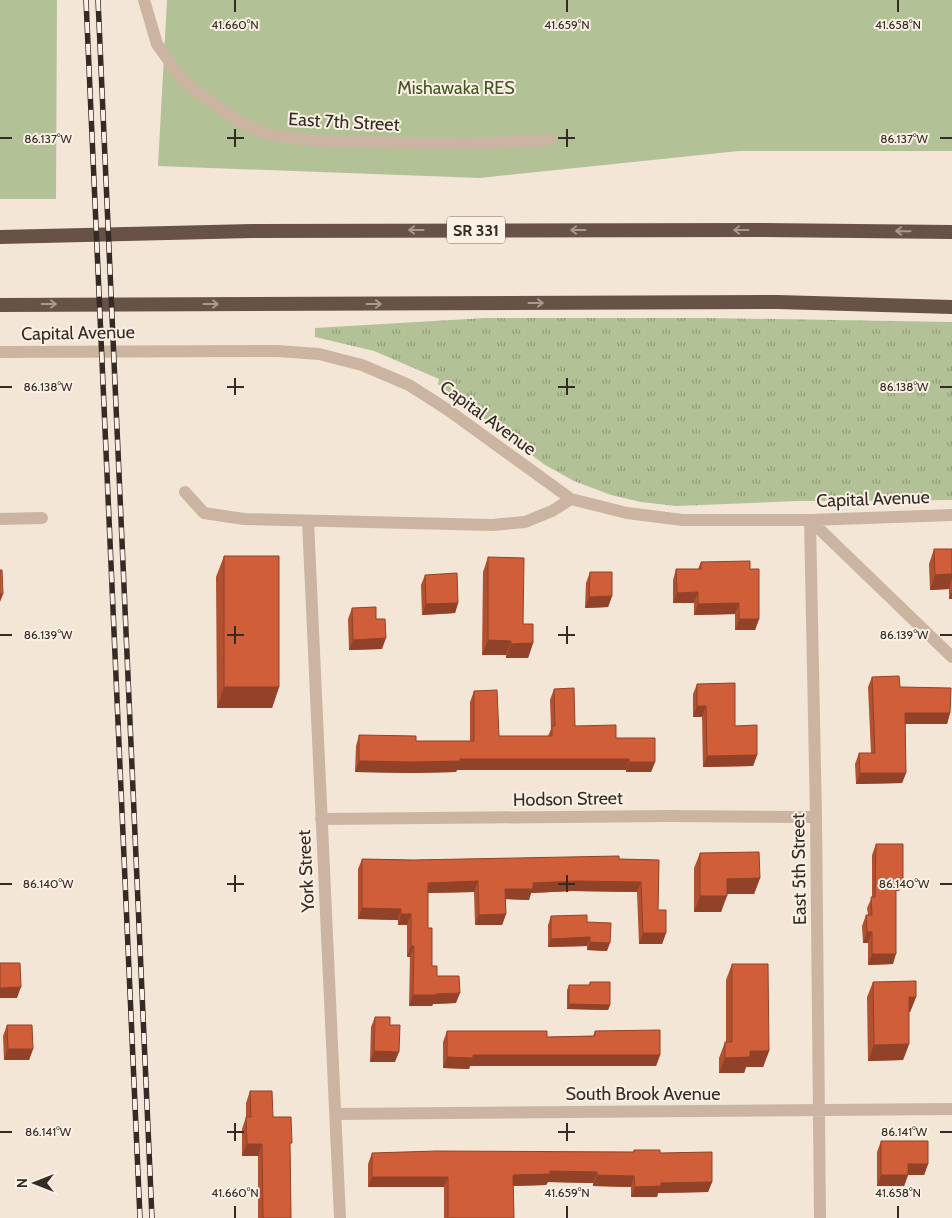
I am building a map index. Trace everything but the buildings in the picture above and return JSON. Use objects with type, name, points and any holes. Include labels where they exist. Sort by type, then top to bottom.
[{"type":"highway","name":"SR 331","points":[[0,237],[252,231],[761,230],[952,232]]},
{"type":"highway","name":"Capital Avenue","points":[[0,305],[778,302],[952,306]]},
{"type":"street","name":"East 7th Street","points":[[144,0],[157,44],[184,82],[238,121],[270,135],[317,141],[459,144],[550,140]]},
{"type":"street","name":"Capital Avenue","points":[[0,352],[277,351],[319,354],[362,365],[409,385],[440,405],[570,499],[627,513],[683,520],[810,520],[952,514]]},
{"type":"street","points":[[185,492],[204,513],[244,519],[492,525],[525,522],[552,511],[570,499]]},
{"type":"street","points":[[0,519],[42,518]]},
{"type":"street","points":[[810,520],[952,657]]},
{"type":"street","name":"East 5th Street","points":[[810,520],[816,818],[820,1218]]},
{"type":"street","name":"York Street","points":[[308,521],[340,1218]]},
{"type":"street","name":"Hodson Street","points":[[321,820],[669,816],[816,818]]},
{"type":"street","name":"South Brook Avenue","points":[[335,1114],[952,1109]]},
{"type":"green space","points":[[0,0],[57,0],[56,199],[0,199]]},
{"type":"green space","name":"Mishawaka RES","points":[[167,0],[952,0],[952,151],[739,151],[480,178],[158,166]]},
{"type":"green space","points":[[485,318],[709,318],[952,322],[952,500],[798,501],[676,506],[641,502],[611,495],[574,481],[545,465],[438,384],[439,379],[374,351],[315,337],[315,328]]},
{"type":"railway","points":[[86,0],[140,1218]]},
{"type":"railway","points":[[98,0],[152,1218]]}]
